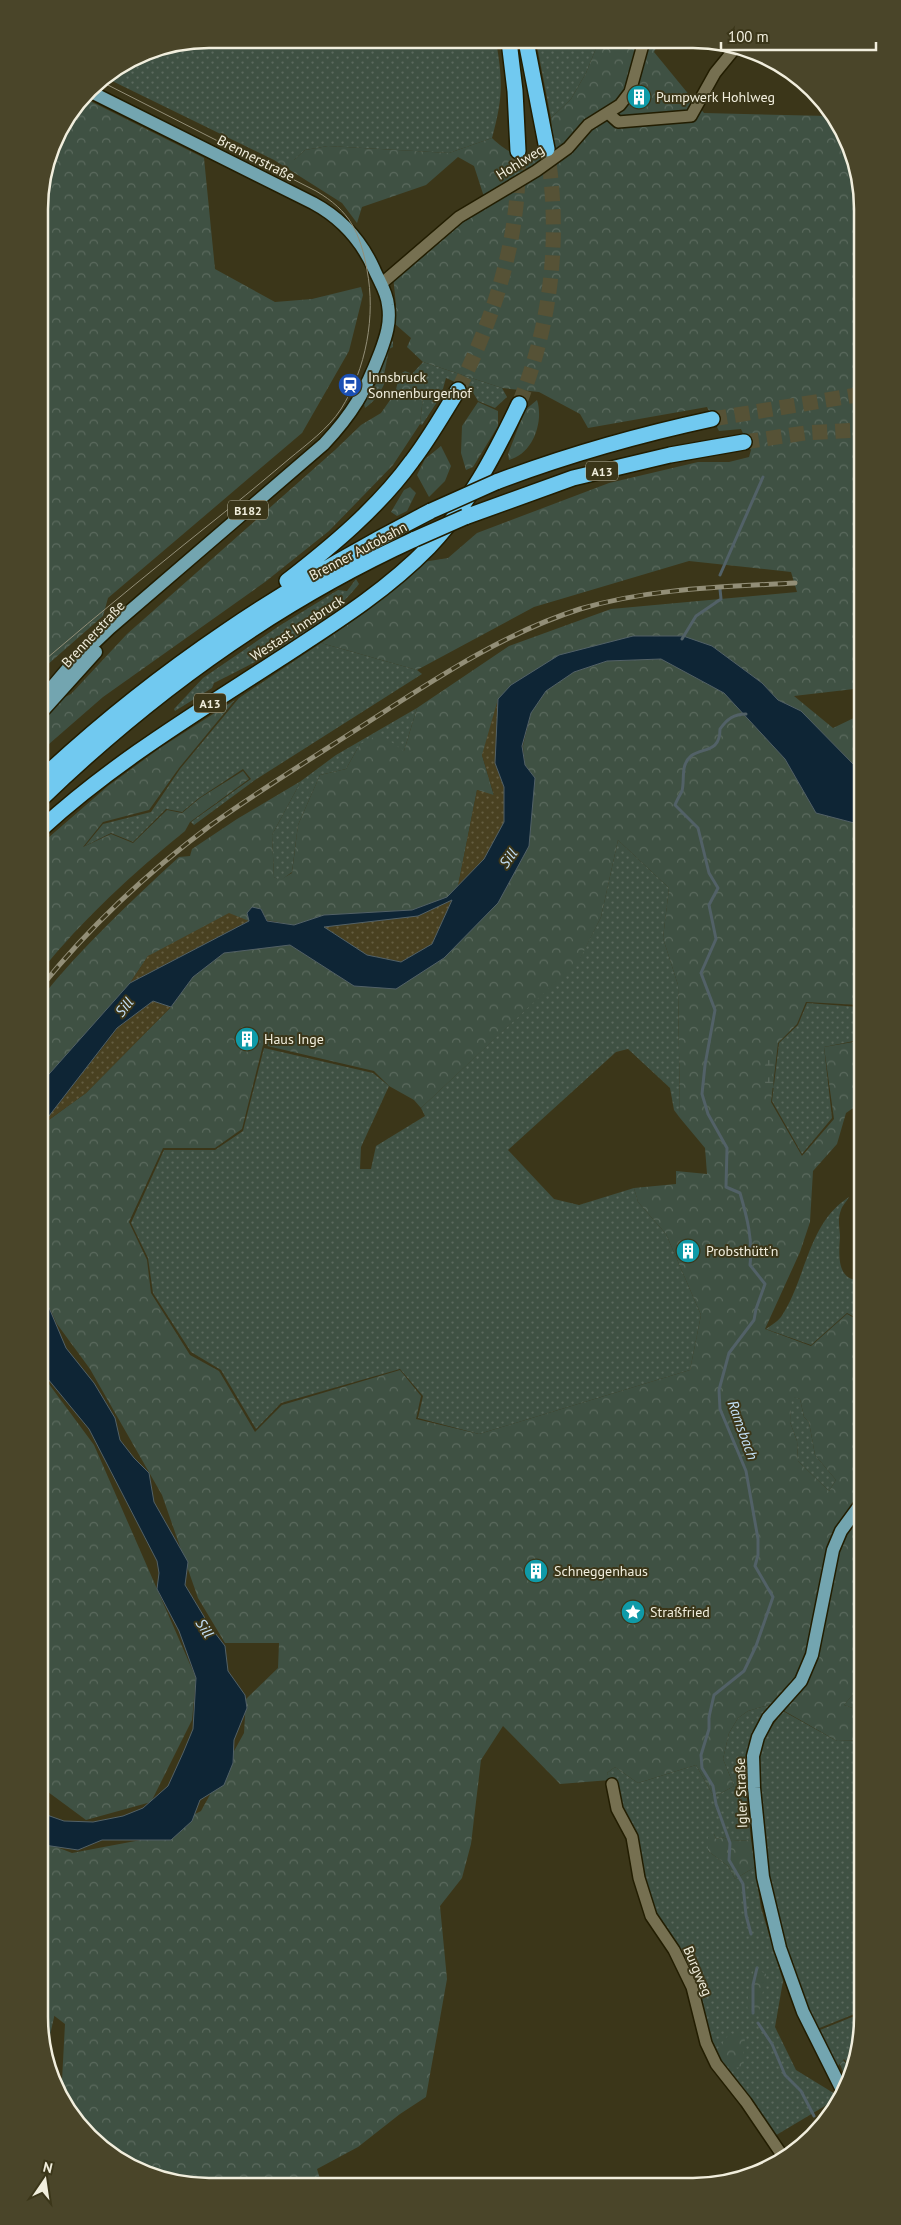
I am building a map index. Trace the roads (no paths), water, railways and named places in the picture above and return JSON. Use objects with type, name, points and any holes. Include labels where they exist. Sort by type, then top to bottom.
[{"type":"highway","points":[[510,48],[516,91],[518,151]]},
{"type":"highway","points":[[527,48],[546,149]]},
{"type":"highway","name":"A13","points":[[197,651],[319,556],[373,506],[411,463],[458,390]]},
{"type":"highway","name":"Westast Innsbruck","points":[[48,823],[98,780],[142,748],[188,716],[346,617],[386,586],[429,547],[458,512],[485,471],[519,404]]},
{"type":"highway","name":"Brenner Autobahn","points":[[48,773],[109,717],[197,651],[304,580],[355,550],[432,511],[536,466],[616,441],[712,419]]},
{"type":"highway","name":"Brenner Autobahn","points":[[48,792],[114,732],[239,639],[286,608],[344,574],[465,517],[573,478],[670,454],[744,442]]},
{"type":"main road","name":"Brennerstraße","points":[[48,692],[69,667],[122,618],[324,444],[354,409],[366,389],[377,361],[380,324],[381,284],[360,244],[344,225],[329,212],[96,94]]},
{"type":"main road","name":"Brennerstraße","points":[[48,705],[147,598]]},
{"type":"main road","name":"Igler Straße","points":[[838,2084],[800,2004],[771,1916],[758,1847],[753,1756],[758,1737],[768,1718],[801,1681],[807,1669],[812,1655],[833,1550],[841,1531],[853,1514]]},
{"type":"street","name":"Hohlweg","points":[[381,284],[459,217],[536,171],[568,148],[588,125],[620,105],[630,92],[642,48]]},
{"type":"street","points":[[608,112],[618,122],[691,116],[715,73],[732,53]]},
{"type":"street","name":"Burgweg","points":[[612,1784],[617,1809],[632,1837],[639,1878],[651,1916],[674,1950],[692,1988],[710,2050],[716,2064],[746,2102],[780,2151]]},
{"type":"water","name":"Sill","points":[[633,636],[683,636],[712,646],[762,683],[778,700],[801,711],[854,765],[854,823],[816,813],[785,759],[724,693],[661,659],[607,661],[574,672],[546,691],[531,713],[522,746],[525,765],[535,778],[529,846],[498,903],[444,958],[396,989],[354,986],[290,945],[224,953],[193,977],[171,1007],[153,1001],[117,1028],[48,1117],[48,1075],[130,983],[249,921],[247,913],[252,907],[261,909],[267,921],[294,925],[324,915],[412,910],[447,897],[484,859],[504,822],[504,787],[495,763],[498,699],[511,685],[559,655]],"holes":[[[452,900],[432,944],[401,962],[367,955],[324,927],[418,916]]]},
{"type":"water","name":"Sill","points":[[48,1305],[66,1348],[94,1383],[115,1418],[120,1440],[149,1473],[154,1502],[188,1562],[185,1585],[209,1625],[225,1646],[228,1671],[245,1695],[247,1708],[234,1740],[233,1763],[224,1785],[200,1800],[192,1821],[171,1840],[102,1840],[78,1850],[48,1846],[48,1815],[64,1821],[93,1822],[123,1816],[143,1808],[168,1786],[193,1729],[196,1678],[179,1631],[157,1589],[159,1573],[157,1561],[89,1429],[48,1379]]},
{"type":"waterway","points":[[720,575],[763,477]]},
{"type":"waterway","points":[[682,639],[696,616],[721,599],[720,589]]},
{"type":"waterway","name":"Ramsbach","points":[[746,714],[734,716],[725,722],[720,729],[717,743],[710,749],[691,756],[685,764],[683,787],[675,805],[698,828],[709,873],[718,888],[709,905],[716,939],[701,973],[715,1010],[702,1094],[708,1114],[727,1148],[726,1187],[740,1193],[743,1202],[750,1238],[750,1265],[765,1284],[754,1320],[729,1353],[719,1390],[720,1409],[746,1471],[758,1539],[758,1555],[755,1566],[773,1597],[756,1646],[744,1671],[714,1695],[709,1717],[709,1729],[701,1755],[702,1768],[713,1786],[716,1804],[730,1843],[729,1860],[743,1884],[746,1915],[751,1934]]},
{"type":"waterway","name":"Ramsbach","points":[[753,2013],[753,1985],[757,1968]]},
{"type":"waterway","name":"Ramsbach","points":[[758,2023],[772,2044],[785,2075],[801,2091],[814,2116]]},
{"type":"tunnel","points":[[519,404],[539,342],[551,278],[553,214],[547,149]]},
{"type":"tunnel","points":[[458,390],[483,333],[503,274],[515,213],[518,151]]},
{"type":"tunnel","points":[[712,419],[854,396]]},
{"type":"tunnel","points":[[744,442],[805,433],[854,430]]},
{"type":"tram line","points":[[48,657],[324,430],[341,409],[357,377],[363,360],[369,324],[369,288],[361,244],[352,224],[337,206],[316,191],[107,84]]},
{"type":"railway","points":[[48,979],[100,921],[142,881],[211,825],[414,692],[495,645],[551,619],[606,602],[714,587],[795,583]]},
{"type":"place","name":"Pumpwerk Hohlweg","points":[[639,97]]},
{"type":"place","name":"Innsbruck Sonnenburgerhof","points":[[350,385]]},
{"type":"place","name":"Haus Inge","points":[[247,1039]]},
{"type":"place","name":"Probsthütt'n","points":[[688,1251]]},
{"type":"place","name":"Schneggenhaus","points":[[536,1571]]},
{"type":"place","name":"Straßfried","points":[[633,1612]]}]
